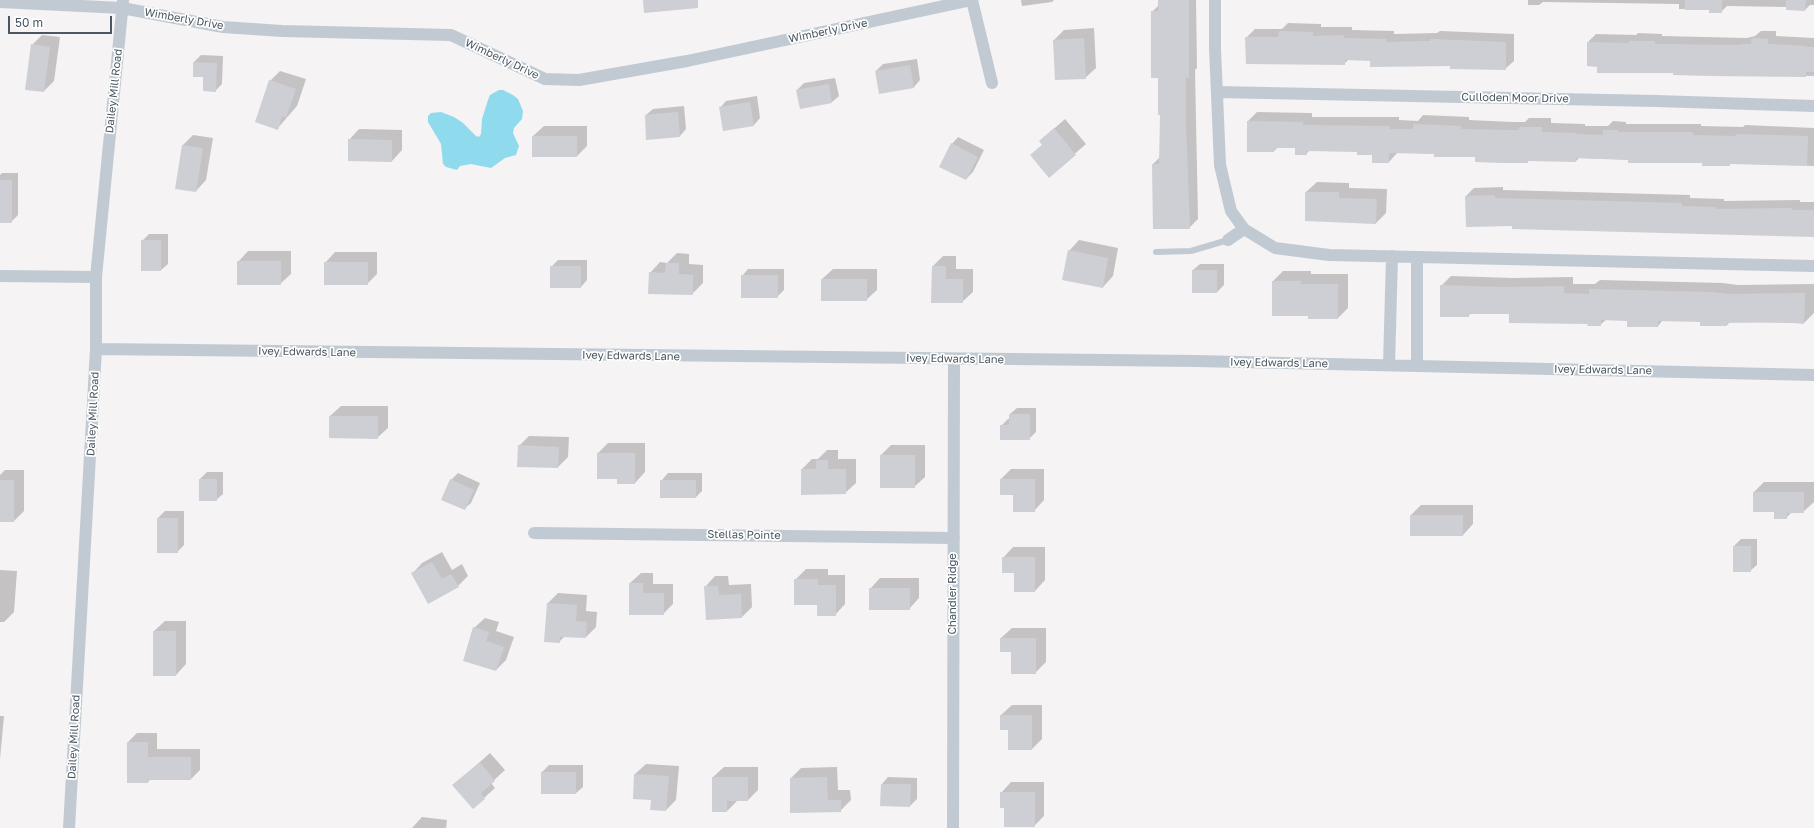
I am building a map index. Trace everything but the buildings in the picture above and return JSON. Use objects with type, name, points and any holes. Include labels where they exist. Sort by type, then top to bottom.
[{"type":"street","points":[[972,0],[992,83]]},
{"type":"street","name":"Wimberly Drive","points":[[0,2],[122,4],[222,27],[282,31],[451,35],[545,79],[579,80],[688,60],[972,0]]},
{"type":"street","points":[[1215,0],[1220,165],[1231,211],[1244,229],[1275,248],[1329,255],[1814,266]]},
{"type":"street","name":"Dailey Mill Road","points":[[69,828],[96,349],[96,277],[122,4]]},
{"type":"street","name":"Culloden Moor Drive","points":[[1217,92],[1814,106]]},
{"type":"street","points":[[1228,240],[1244,229]]},
{"type":"street","points":[[1390,366],[1392,256]]},
{"type":"street","points":[[1417,256],[1417,366]]},
{"type":"street","points":[[0,276],[96,277]]},
{"type":"street","name":"Ivey Edwards Lane","points":[[96,349],[954,360],[1196,361],[1814,375]]},
{"type":"street","name":"Chandler Ridge","points":[[953,828],[954,360]]},
{"type":"street","name":"Stellas Pointe","points":[[534,532],[954,538]]},
{"type":"lane","points":[[1156,252],[1191,251],[1228,240]]},
{"type":"water","points":[[499,90],[503,90],[518,99],[523,111],[522,119],[514,128],[513,133],[519,146],[516,155],[505,158],[491,168],[471,164],[460,166],[457,170],[446,167],[443,164],[441,144],[428,122],[428,116],[431,113],[441,112],[454,117],[479,137],[481,134],[482,119],[490,95]]}]
